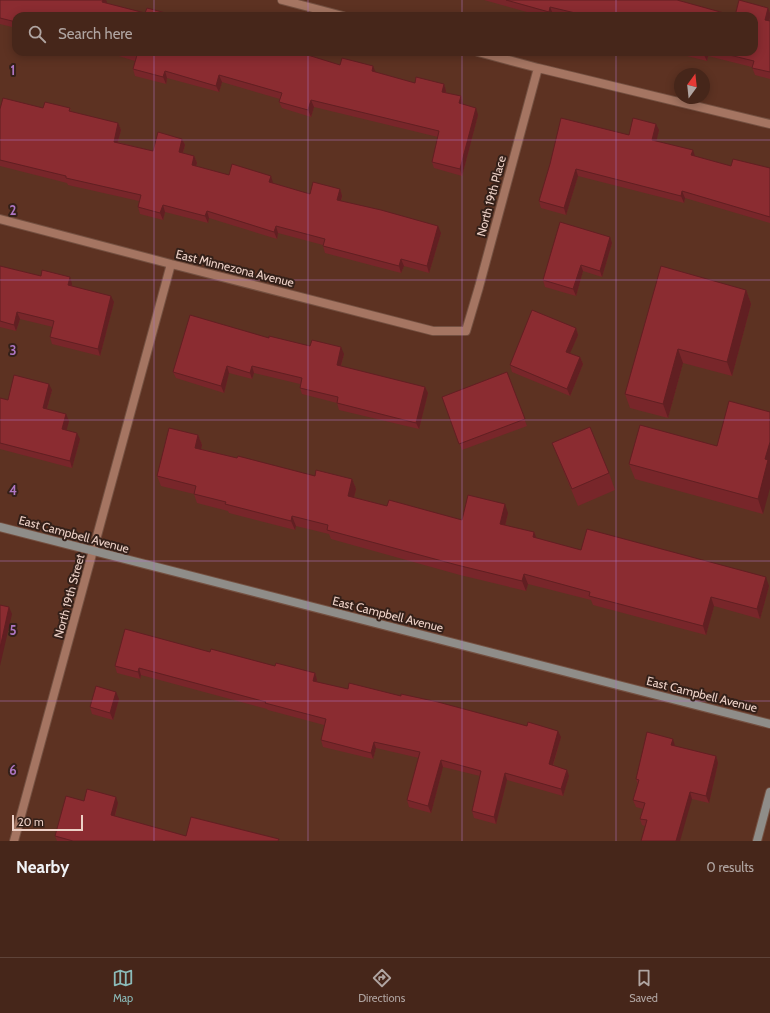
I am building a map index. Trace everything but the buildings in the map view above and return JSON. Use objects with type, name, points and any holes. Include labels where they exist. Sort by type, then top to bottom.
[{"type":"street","points":[[282,0],[328,12]]},
{"type":"street","points":[[493,56],[770,124]]},
{"type":"street","name":"North 19th Place","points":[[466,331],[538,68]]},
{"type":"street","name":"East Minnezona Avenue","points":[[0,219],[433,331],[466,331]]},
{"type":"street","name":"North 19th Street","points":[[14,841],[171,264]]},
{"type":"street","name":"East Campbell Avenue","points":[[0,527],[770,724]]},
{"type":"street","points":[[757,841],[770,792]]}]
